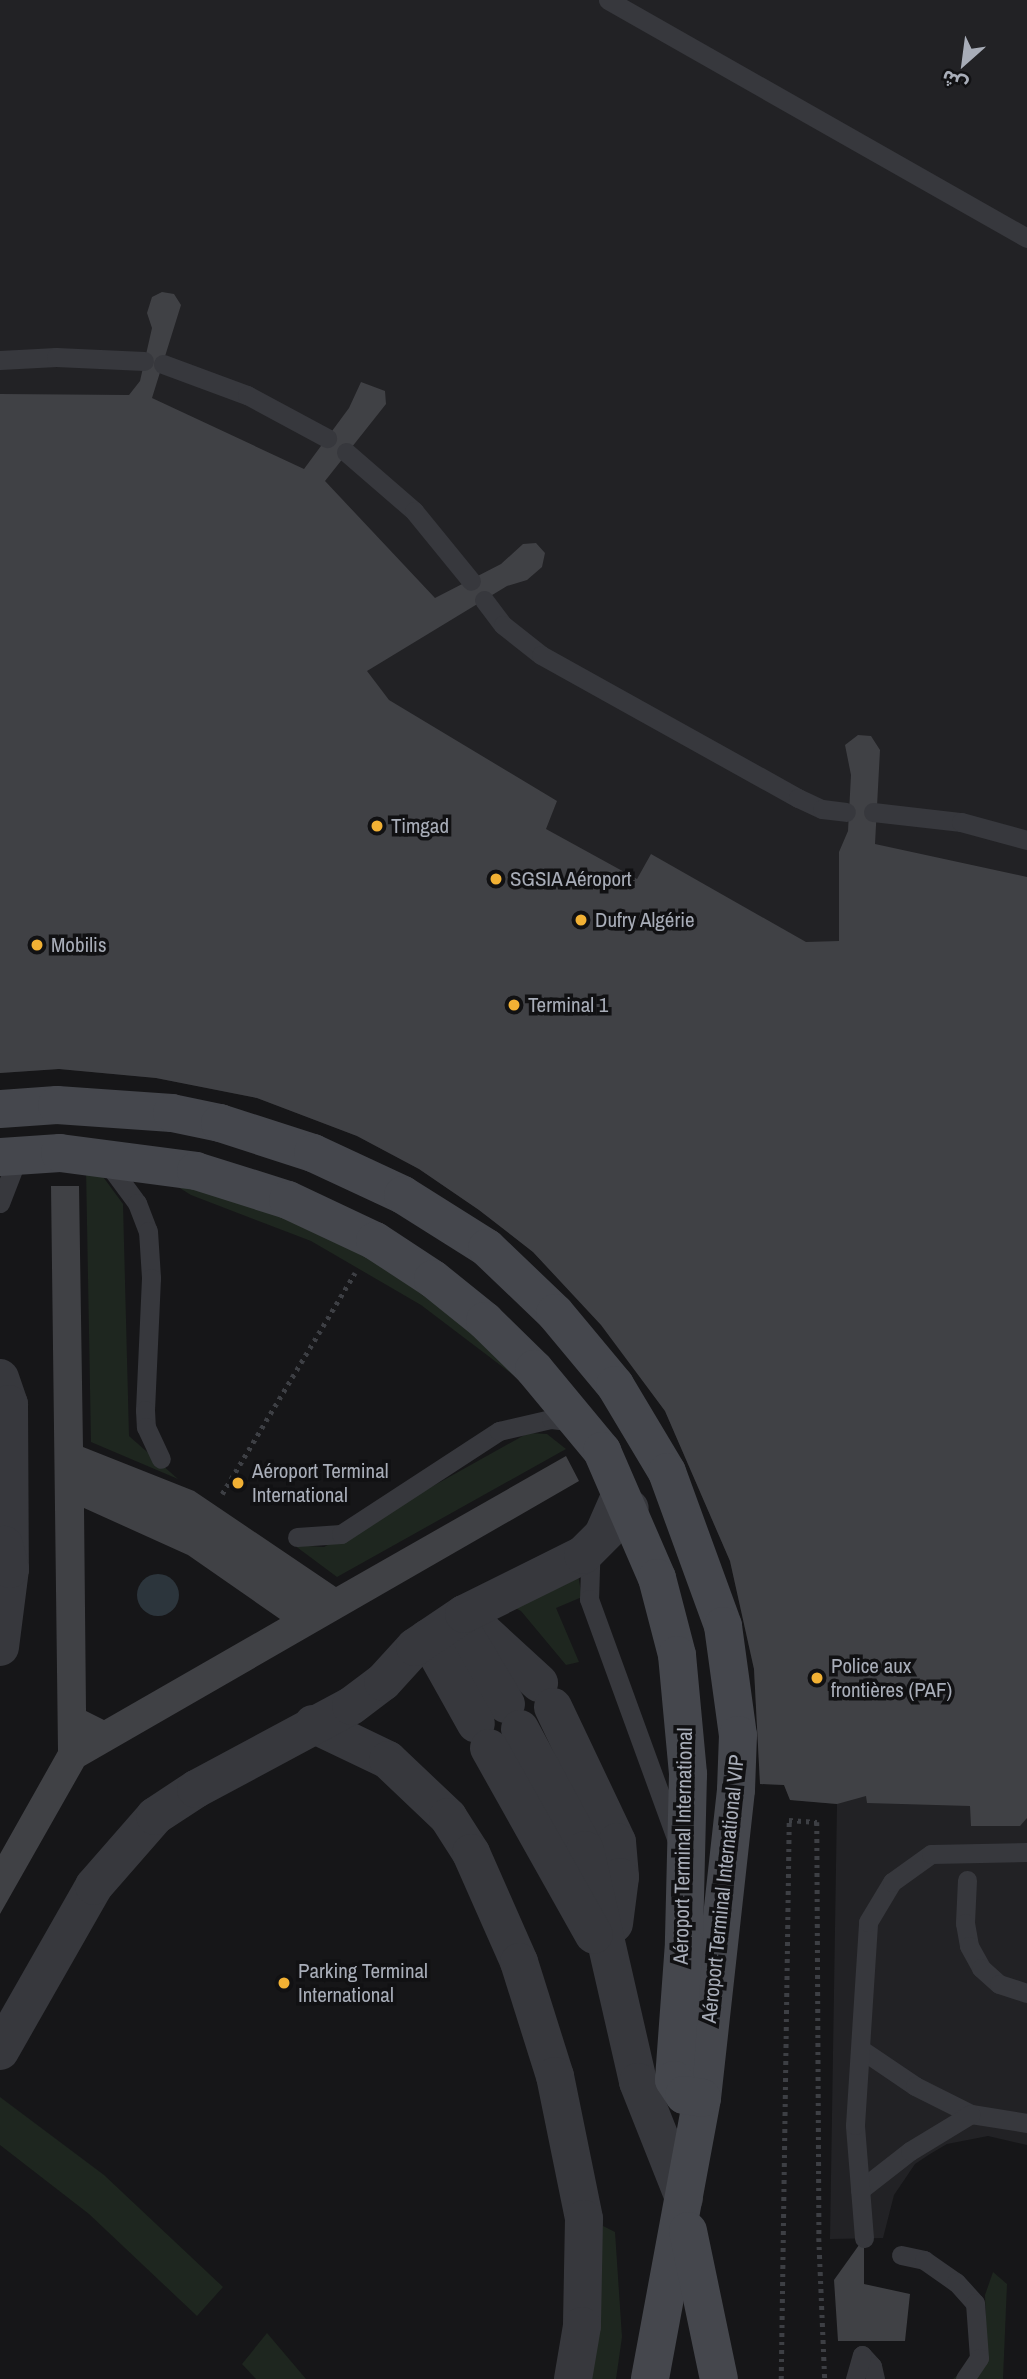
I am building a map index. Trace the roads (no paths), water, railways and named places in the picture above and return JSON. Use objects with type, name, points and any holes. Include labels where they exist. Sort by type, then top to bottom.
[{"type":"main road","name":"Aéroport Terminal International VIP","points":[[0,1109],[57,1105],[172,1113],[267,1136],[359,1172],[487,1248],[555,1312],[615,1385],[660,1460],[689,1522],[723,1626],[733,1680],[736,1790],[702,2098],[650,2379]]},
{"type":"main road","name":"Aéroport Terminal International","points":[[9,1155],[101,1156],[196,1171],[288,1200],[375,1241],[433,1279],[485,1321],[534,1369],[602,1451],[623,1494],[657,1578],[679,1668],[687,1747],[687,1868],[674,2080],[684,2095],[702,2098]]},
{"type":"main road","points":[[684,2198],[702,2312],[719,2379]]},
{"type":"street","points":[[0,1378],[9,1404],[6,1572],[0,1647]]},
{"type":"street","points":[[0,1418],[6,1572]]},
{"type":"street","points":[[0,2051],[94,1886],[132,1837],[196,1789],[369,1695],[448,1625],[589,1551],[623,1494]]},
{"type":"street","points":[[0,1498],[6,1572]]},
{"type":"street","points":[[0,1527],[6,1572]]},
{"type":"street","points":[[448,1625],[514,1716],[585,1850],[638,2082],[684,2198]]},
{"type":"street","points":[[448,1625],[514,1716]]},
{"type":"street","points":[[313,1724],[388,1760],[448,1817],[471,1853],[514,1950],[555,2076],[584,2219],[582,2326],[573,2379]]},
{"type":"lane","points":[[608,0],[631,5],[1027,238]]},
{"type":"lane","points":[[0,360],[78,357],[154,362],[247,394],[327,438]]},
{"type":"lane","points":[[346,452],[414,510],[471,581]]},
{"type":"lane","points":[[484,600],[503,625],[541,655],[798,798],[822,809],[846,812]]},
{"type":"lane","points":[[873,812],[961,822],[1027,840]]},
{"type":"lane","points":[[0,1203],[9,1155]]},
{"type":"lane","points":[[101,1156],[137,1203],[148,1231],[151,1278],[145,1410],[146,1427],[160,1459]]},
{"type":"lane","points":[[297,1537],[327,1539],[341,1534],[499,1431],[551,1419],[578,1422]]},
{"type":"lane","points":[[589,1551],[589,1599],[687,1868]]},
{"type":"lane","points":[[864,2238],[855,2125],[862,2050],[868,1922],[892,1882],[931,1854],[1027,1852]]},
{"type":"lane","points":[[967,1880],[965,1923],[969,1946],[981,1968],[999,1984],[1027,1993]]},
{"type":"lane","points":[[862,2050],[915,2086],[971,2114],[1027,2123]]},
{"type":"lane","points":[[860,2190],[919,2144],[971,2114]]},
{"type":"lane","points":[[901,2255],[924,2260],[956,2282],[975,2303],[979,2358],[965,2379]]},
{"type":"lane","points":[[855,2379],[862,2355],[872,2366],[874,2379]]},
{"type":"place","name":"Timgad","points":[[377,826]]},
{"type":"place","name":"SGSIA Aéroport","points":[[496,879]]},
{"type":"place","name":"Dufry Algérie","points":[[581,920]]},
{"type":"place","name":"Mobilis","points":[[37,945]]},
{"type":"place","name":"Terminal 1","points":[[514,1005]]},
{"type":"place","name":"Aéroport Terminal International","points":[[238,1483]]},
{"type":"place","name":"Police aux frontières (PAF)","points":[[817,1678]]},
{"type":"place","name":"Parking Terminal International","points":[[284,1983]]}]
